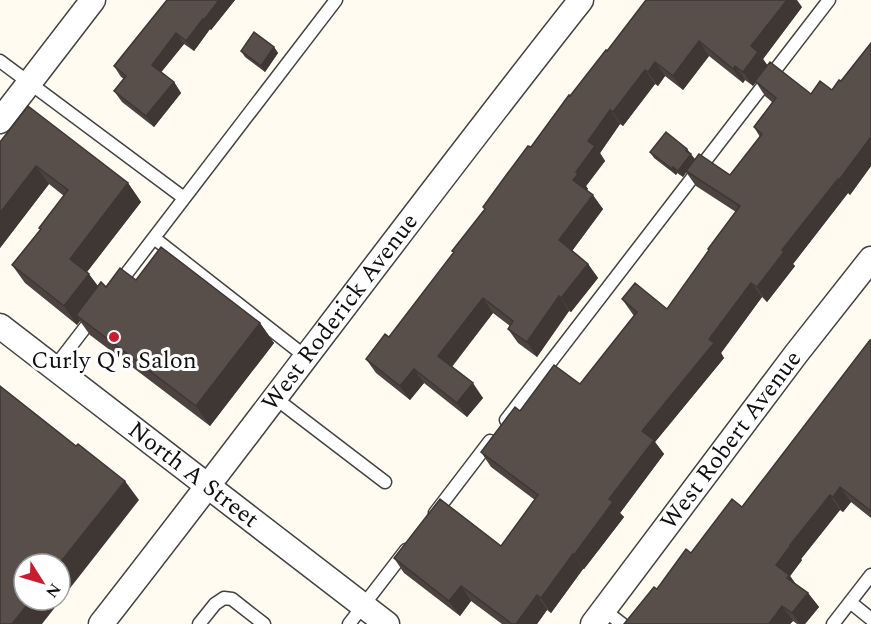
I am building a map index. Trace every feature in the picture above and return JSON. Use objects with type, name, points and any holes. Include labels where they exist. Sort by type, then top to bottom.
[{"type":"street","points":[[0,121],[93,0]]},
{"type":"street","name":"West Roderick Avenue","points":[[101,624],[209,486],[481,126],[581,0]]},
{"type":"street","name":"West Robert Avenue","points":[[606,619],[796,354],[871,259]]},
{"type":"street","name":"North A Street","points":[[0,326],[209,486],[356,615],[387,624]]},
{"type":"lane","points":[[54,368],[336,0]]},
{"type":"lane","points":[[429,520],[829,0]]},
{"type":"lane","points":[[0,61],[184,198]]},
{"type":"lane","points":[[154,238],[306,357]]},
{"type":"lane","points":[[275,398],[385,482]]},
{"type":"lane","points":[[356,615],[414,539]]},
{"type":"lane","points":[[833,624],[871,575]]},
{"type":"lane","points":[[199,624],[214,604],[224,598],[232,599],[264,624]]},
{"type":"lane","points":[[850,602],[871,618]]},
{"type":"building","points":[[167,0],[219,0],[186,41],[176,33],[152,65],[174,82],[146,116],[114,91],[126,76],[114,66]]},
{"type":"building","points":[[646,0],[787,0],[751,46],[758,52],[743,72],[735,66],[733,69],[699,41],[673,76],[655,62],[648,72],[645,70],[613,112],[610,110],[588,141],[595,146],[576,172],[578,174],[573,180],[593,195],[559,240],[588,264],[561,298],[559,296],[527,342],[508,329],[513,321],[483,298],[438,356],[473,383],[457,403],[414,369],[400,386],[366,359],[385,334],[389,337],[454,252],[452,251],[485,209],[483,207],[528,146],[531,147],[569,95],[607,51]]},
{"type":"building","points":[[254,32],[274,47],[261,66],[241,51]]},
{"type":"building","points":[[871,43],[871,137],[782,250],[784,252],[757,287],[751,283],[709,339],[714,343],[642,431],[654,440],[609,499],[613,502],[541,598],[537,595],[516,624],[512,624],[461,586],[449,601],[394,558],[440,499],[501,546],[538,495],[481,452],[515,407],[520,411],[554,365],[580,384],[637,312],[622,299],[635,283],[667,309],[740,206],[686,171],[699,154],[730,175],[762,134],[754,127],[776,98],[755,81],[770,62],[811,94],[820,81],[832,90]]},
{"type":"building","points":[[28,106],[128,183],[70,259],[89,274],[64,306],[12,265],[68,190],[36,166],[0,213],[0,142]]},
{"type":"building","points":[[666,132],[691,154],[678,171],[650,152]]},
{"type":"building","points":[[161,247],[260,323],[196,406],[76,315],[101,282],[106,287],[120,268],[136,280]]},
{"type":"building","points":[[870,340],[871,511],[840,487],[833,497],[830,495],[790,545],[776,565],[789,575],[787,578],[808,593],[792,613],[782,606],[769,624],[624,624],[654,587],[657,589],[686,549],[691,553],[732,499],[742,507]]},
{"type":"building","points":[[0,386],[125,481],[69,552],[12,552],[12,612],[22,612],[12,624],[0,624]]},
{"type":"place","name":"Curly Q's Salon","points":[[114,337]]}]
